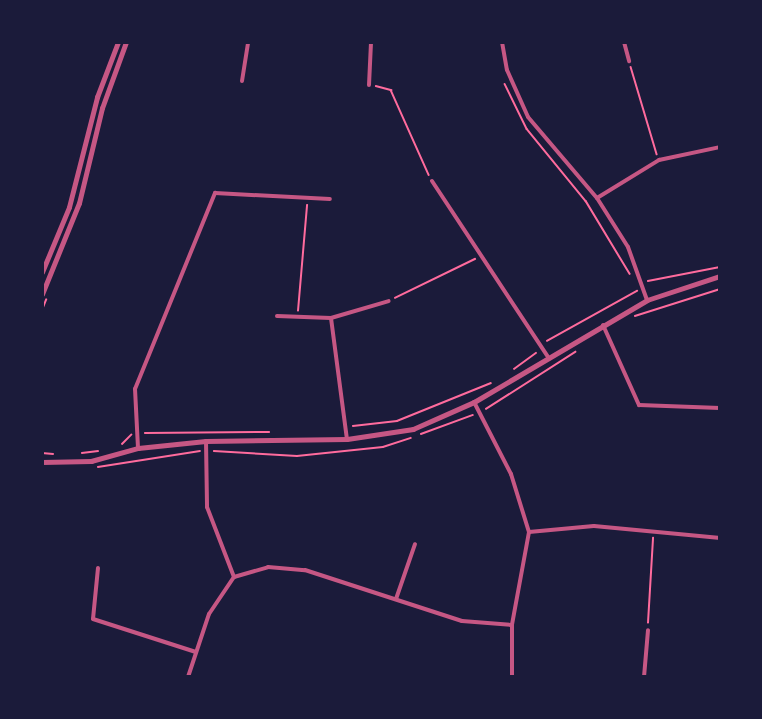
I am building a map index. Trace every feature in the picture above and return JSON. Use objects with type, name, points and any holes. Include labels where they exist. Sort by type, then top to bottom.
[{"type":"street","points":[[42,272],[69,207],[97,97],[118,42]]},
{"type":"street","points":[[42,294],[79,203],[102,108],[126,42]]},
{"type":"street","points":[[242,81],[248,42]]},
{"type":"street","points":[[369,84],[371,42]]},
{"type":"street","points":[[502,42],[507,70],[528,117],[597,198],[628,248],[647,300]]},
{"type":"street","points":[[624,42],[629,61]]},
{"type":"street","points":[[597,198],[659,160],[720,147]]},
{"type":"street","points":[[432,181],[542,344],[548,357]]},
{"type":"street","points":[[138,448],[135,389],[215,193],[330,200]]},
{"type":"street","points":[[42,462],[91,461],[138,448],[206,441],[347,439],[413,429],[474,402],[647,300],[720,276]]},
{"type":"street","points":[[277,316],[331,318],[389,301]]},
{"type":"street","points":[[331,318],[347,439]]},
{"type":"street","points":[[603,326],[639,405],[720,408]]},
{"type":"street","points":[[474,402],[511,474],[529,532],[512,625],[512,677]]},
{"type":"street","points":[[206,441],[207,507],[234,578]]},
{"type":"street","points":[[529,532],[594,526],[720,537]]},
{"type":"street","points":[[396,599],[415,544]]},
{"type":"street","points":[[188,677],[209,614],[234,578],[268,567],[304,570],[462,621],[512,625]]},
{"type":"street","points":[[98,568],[93,619],[196,652]]},
{"type":"street","points":[[644,677],[648,630]]},
{"type":"path","points":[[629,61],[659,160]]},
{"type":"path","points":[[369,84],[391,90],[432,181]]},
{"type":"path","points":[[297,316],[308,198]]},
{"type":"path","points":[[389,301],[481,256]]},
{"type":"path","points":[[511,371],[542,344],[634,296],[638,284]]},
{"type":"path","points":[[630,318],[720,289]]},
{"type":"path","points":[[95,467],[206,451],[297,456],[383,447],[480,412],[581,348]]},
{"type":"path","points":[[345,426],[397,421],[500,379]]},
{"type":"path","points":[[119,446],[139,434],[230,429],[276,433]]},
{"type":"path","points":[[79,454],[101,451]]},
{"type":"path","points":[[42,453],[63,454]]},
{"type":"path","points":[[648,630],[653,531]]}]
